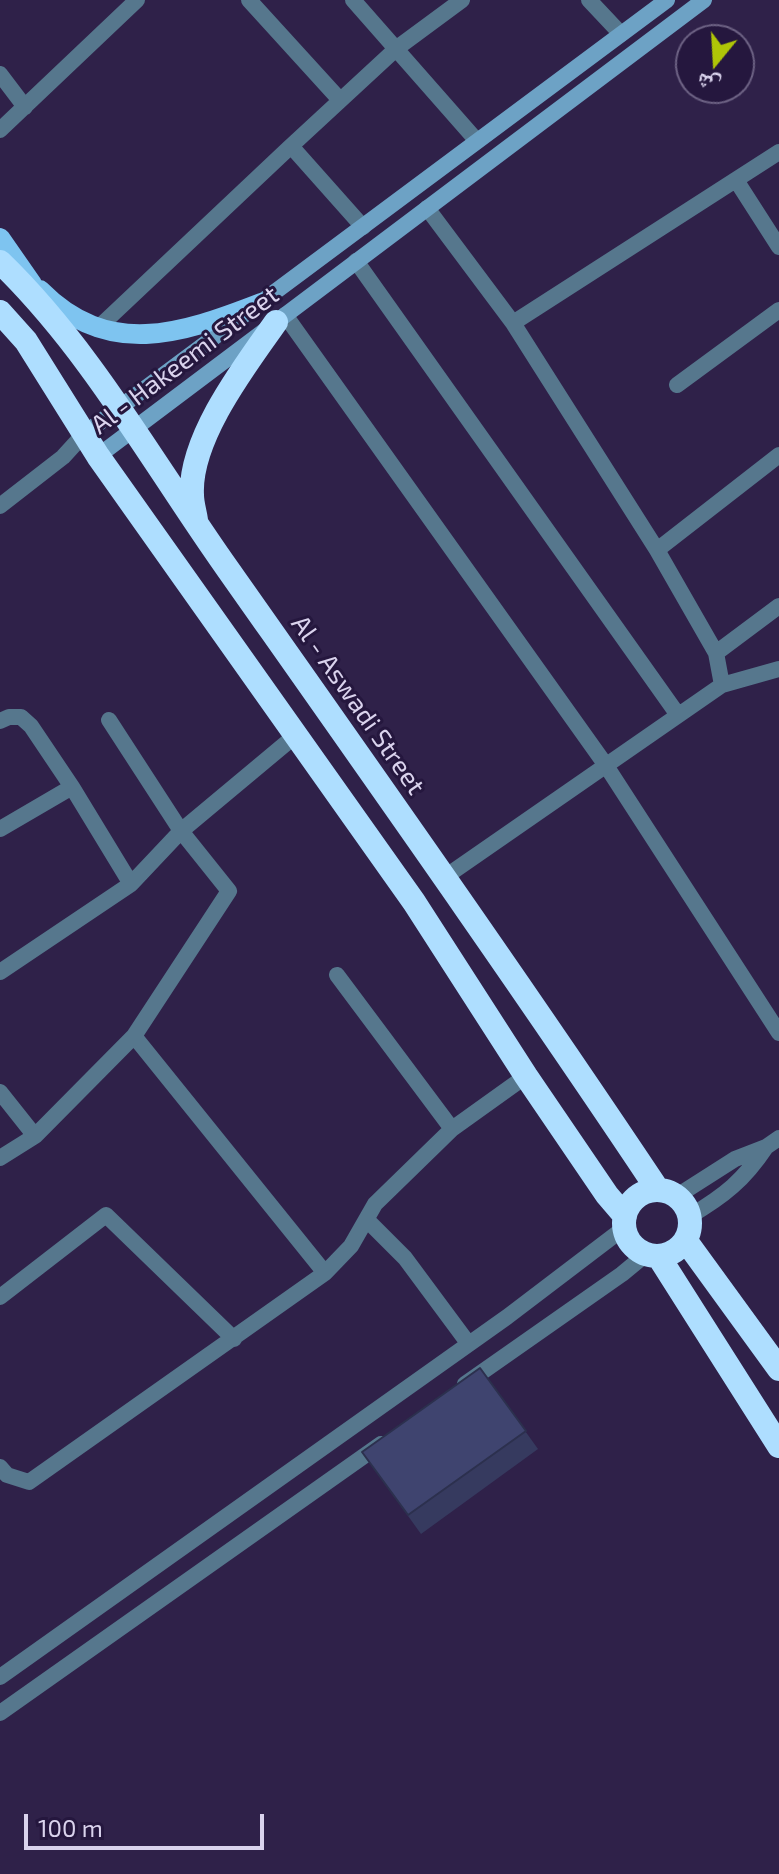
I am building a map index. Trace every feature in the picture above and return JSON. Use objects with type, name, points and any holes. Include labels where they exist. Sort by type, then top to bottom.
[{"type":"highway","name":"Al - Aswadi Street","points":[[0,262],[55,321],[197,527],[675,1201]]},
{"type":"highway","points":[[0,312],[26,341],[98,456],[414,902],[624,1222],[628,1239],[652,1256],[779,1446]]},
{"type":"highway","points":[[197,527],[192,495],[198,455],[216,414],[274,314]]},
{"type":"highway","points":[[624,1222],[631,1202],[643,1193],[675,1201],[691,1229],[686,1241],[675,1252],[652,1256]]},
{"type":"highway","points":[[686,1241],[779,1369]]},
{"type":"main road","points":[[0,238],[55,321]]},
{"type":"main road","points":[[29,279],[55,306],[74,319],[116,334],[144,336],[218,320],[274,314]]},
{"type":"street","points":[[249,0],[340,100]]},
{"type":"street","points":[[353,0],[477,141]]},
{"type":"street","points":[[97,329],[397,48],[462,0]]},
{"type":"street","points":[[589,0],[621,34]]},
{"type":"street","name":"Al - Hakeemi Street","points":[[63,457],[98,456],[125,419],[274,314],[363,227],[667,0]]},
{"type":"street","name":"Al - Hakeemi Street","points":[[63,457],[84,434],[125,419],[274,314],[356,261],[704,0]]},
{"type":"street","points":[[0,130],[133,1]]},
{"type":"street","points":[[0,74],[25,107]]},
{"type":"street","points":[[291,146],[363,227]]},
{"type":"street","points":[[513,323],[779,152]]},
{"type":"street","points":[[736,180],[779,247]]},
{"type":"street","points":[[427,208],[513,323],[657,550],[716,653],[722,685]]},
{"type":"street","points":[[356,261],[678,715]]},
{"type":"street","points":[[677,385],[779,310]]},
{"type":"street","points":[[274,314],[605,764],[779,1033]]},
{"type":"street","points":[[657,550],[779,455]]},
{"type":"street","points":[[0,506],[63,457]]},
{"type":"street","points":[[716,653],[779,606]]},
{"type":"street","points":[[445,877],[722,685],[779,669]]},
{"type":"street","points":[[0,721],[21,717],[31,726],[131,884]]},
{"type":"street","points":[[0,1158],[35,1136],[134,1036],[229,891],[181,831],[109,720]]},
{"type":"street","points":[[0,972],[131,884],[181,831],[296,735]]},
{"type":"street","points":[[0,829],[72,787]]},
{"type":"street","points":[[337,975],[452,1129]]},
{"type":"street","points":[[134,1036],[325,1273]]},
{"type":"street","points":[[0,1467],[7,1475],[29,1482],[325,1273],[351,1246],[375,1204],[452,1129],[526,1076]]},
{"type":"street","points":[[0,1092],[35,1136]]},
{"type":"street","points":[[675,1201],[735,1159],[772,1143]]},
{"type":"street","points":[[675,1201],[721,1198],[749,1173],[772,1143]]},
{"type":"street","points":[[0,1297],[106,1215],[234,1339]]},
{"type":"street","points":[[367,1220],[405,1258],[468,1343]]},
{"type":"street","points":[[0,1677],[468,1343],[624,1222]]},
{"type":"street","points":[[455,1392],[652,1256]]},
{"type":"street","points":[[0,1713],[390,1438]]},
{"type":"building","points":[[480,1368],[526,1431],[408,1515],[362,1452]]}]
